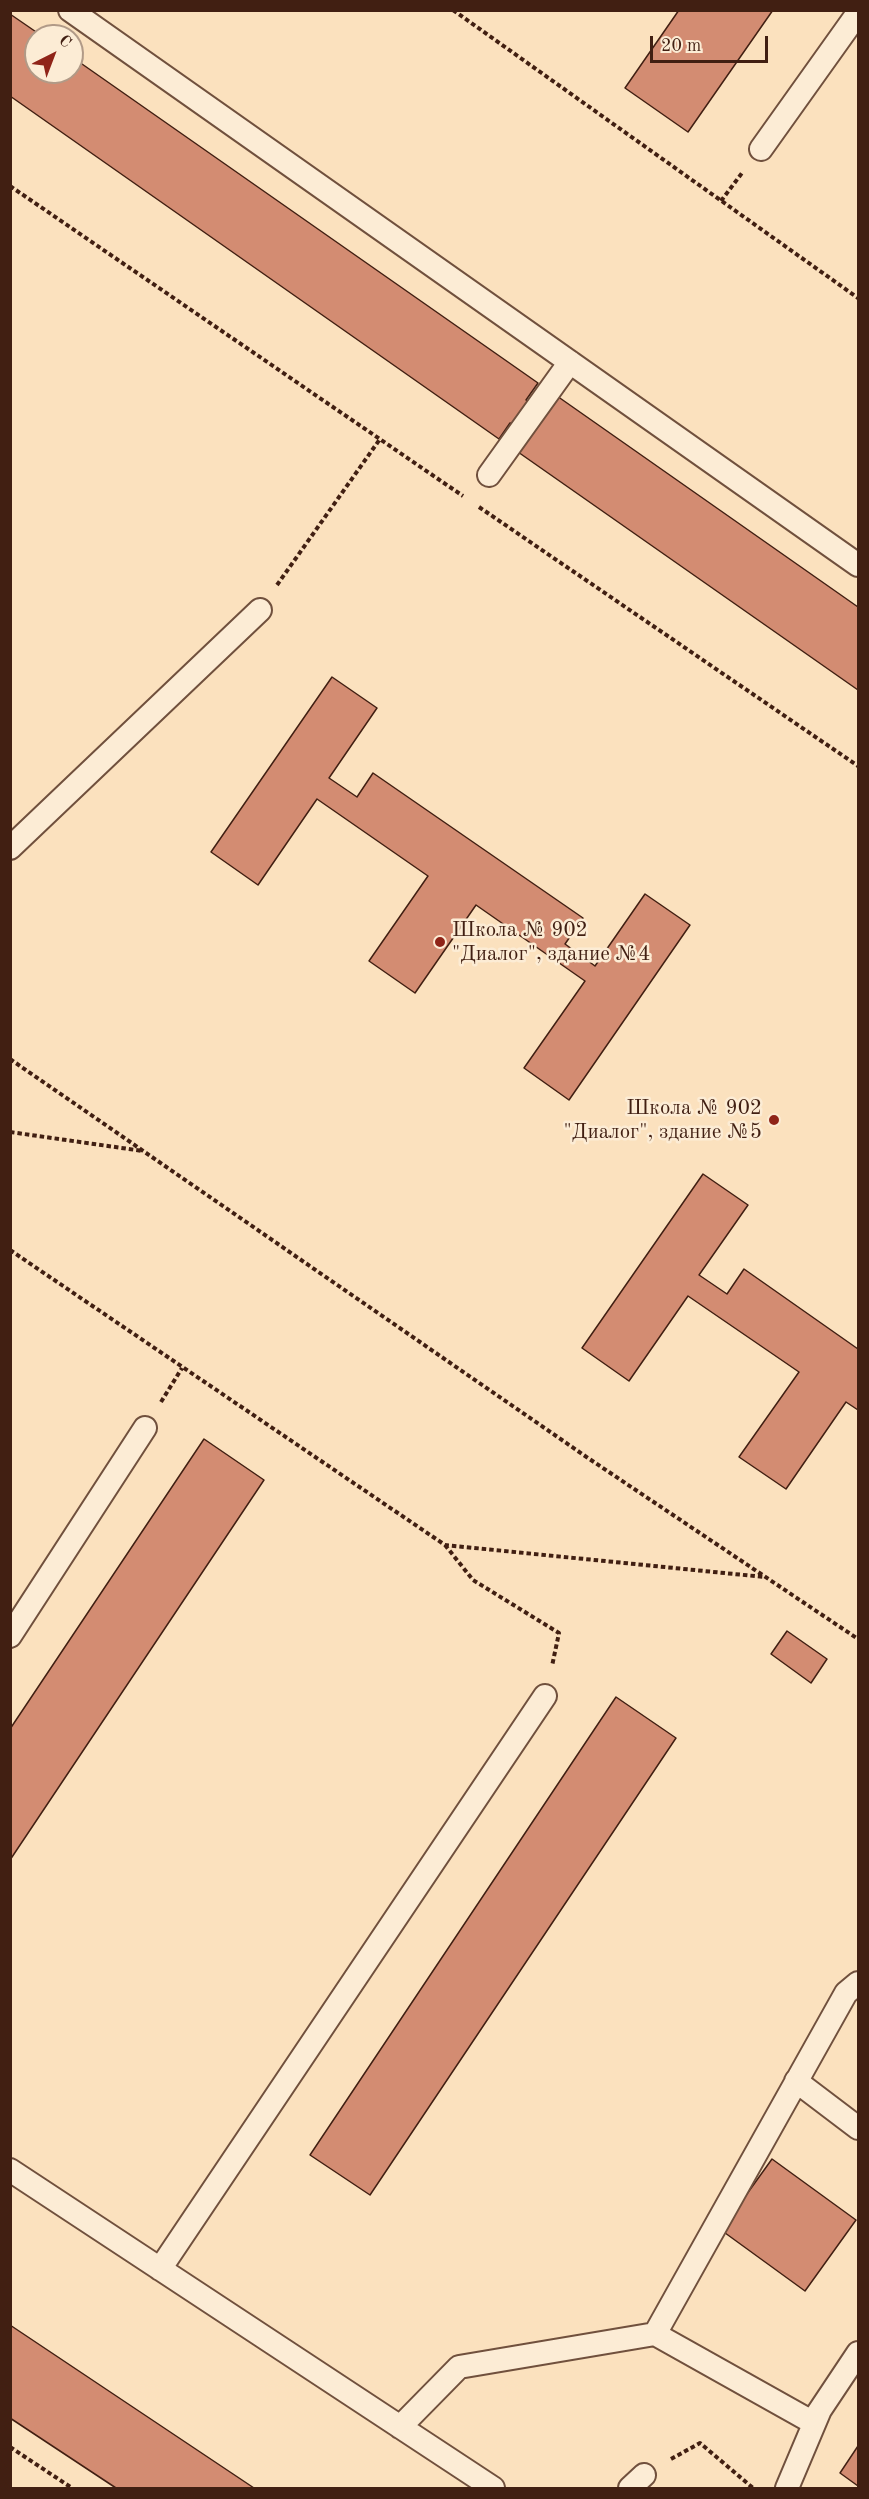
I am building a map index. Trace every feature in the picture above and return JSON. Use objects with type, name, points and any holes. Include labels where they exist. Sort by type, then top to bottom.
[{"type":"lane","points":[[70,10],[858,565]]},
{"type":"lane","points":[[761,149],[858,13]]},
{"type":"lane","points":[[489,475],[570,362]]},
{"type":"lane","points":[[10,848],[260,610]]},
{"type":"lane","points":[[10,1636],[145,1428]]},
{"type":"lane","points":[[160,2269],[545,1696]]},
{"type":"lane","points":[[655,2334],[846,1993],[858,1983]]},
{"type":"lane","points":[[796,2081],[858,2128]]},
{"type":"lane","points":[[10,2170],[494,2488]]},
{"type":"lane","points":[[400,2427],[459,2367],[655,2334],[812,2422],[858,2353]]},
{"type":"lane","points":[[787,2488],[820,2410]]},
{"type":"path","points":[[453,10],[858,298]]},
{"type":"path","points":[[10,186],[858,766]]},
{"type":"path","points":[[260,610],[380,439]]},
{"type":"path","points":[[10,1059],[578,1451],[858,1639]]},
{"type":"path","points":[[10,1132],[145,1151]]},
{"type":"path","points":[[10,1250],[445,1545],[473,1580],[559,1634],[545,1696]]},
{"type":"path","points":[[145,1428],[182,1368]]},
{"type":"path","points":[[445,1545],[765,1577]]},
{"type":"path","points":[[637,2482],[700,2443],[753,2488]]},
{"type":"path","points":[[10,2447],[72,2488]]},
{"type":"building","points":[[679,10],[773,10],[688,132],[625,88]]},
{"type":"building","points":[[10,14],[25,24],[24,84],[84,84],[84,65],[538,383],[526,400],[535,407],[520,429],[510,423],[499,439],[10,96]]},
{"type":"building","points":[[557,396],[858,607],[858,690],[518,452]]},
{"type":"building","points":[[332,677],[377,708],[329,778],[357,797],[373,773],[583,918],[565,944],[595,966],[645,894],[690,925],[569,1100],[524,1068],[585,981],[476,905],[415,993],[369,961],[428,876],[317,799],[258,885],[211,852]]},
{"type":"building","points":[[703,1174],[748,1205],[699,1275],[727,1294],[744,1269],[858,1349],[858,1410],[846,1402],[786,1489],[739,1457],[799,1372],[688,1296],[629,1381],[582,1348]]},
{"type":"building","points":[[204,1439],[264,1480],[10,1860],[10,1729]]},
{"type":"building","points":[[787,1631],[827,1659],[811,1683],[771,1654]]},
{"type":"building","points":[[616,1697],[676,1738],[370,2195],[310,2155]]},
{"type":"building","points":[[772,2159],[856,2220],[805,2291],[721,2230]]},
{"type":"building","points":[[10,2325],[254,2488],[116,2488],[10,2418]]},
{"type":"building","points":[[858,2446],[858,2486],[840,2473]]},
{"type":"place","name":"Школа № 902 \"Диалог\", здание №4","points":[[440,942]]},
{"type":"place","name":"Школа № 902 \"Диалог\", здание №5","points":[[774,1120]]}]
